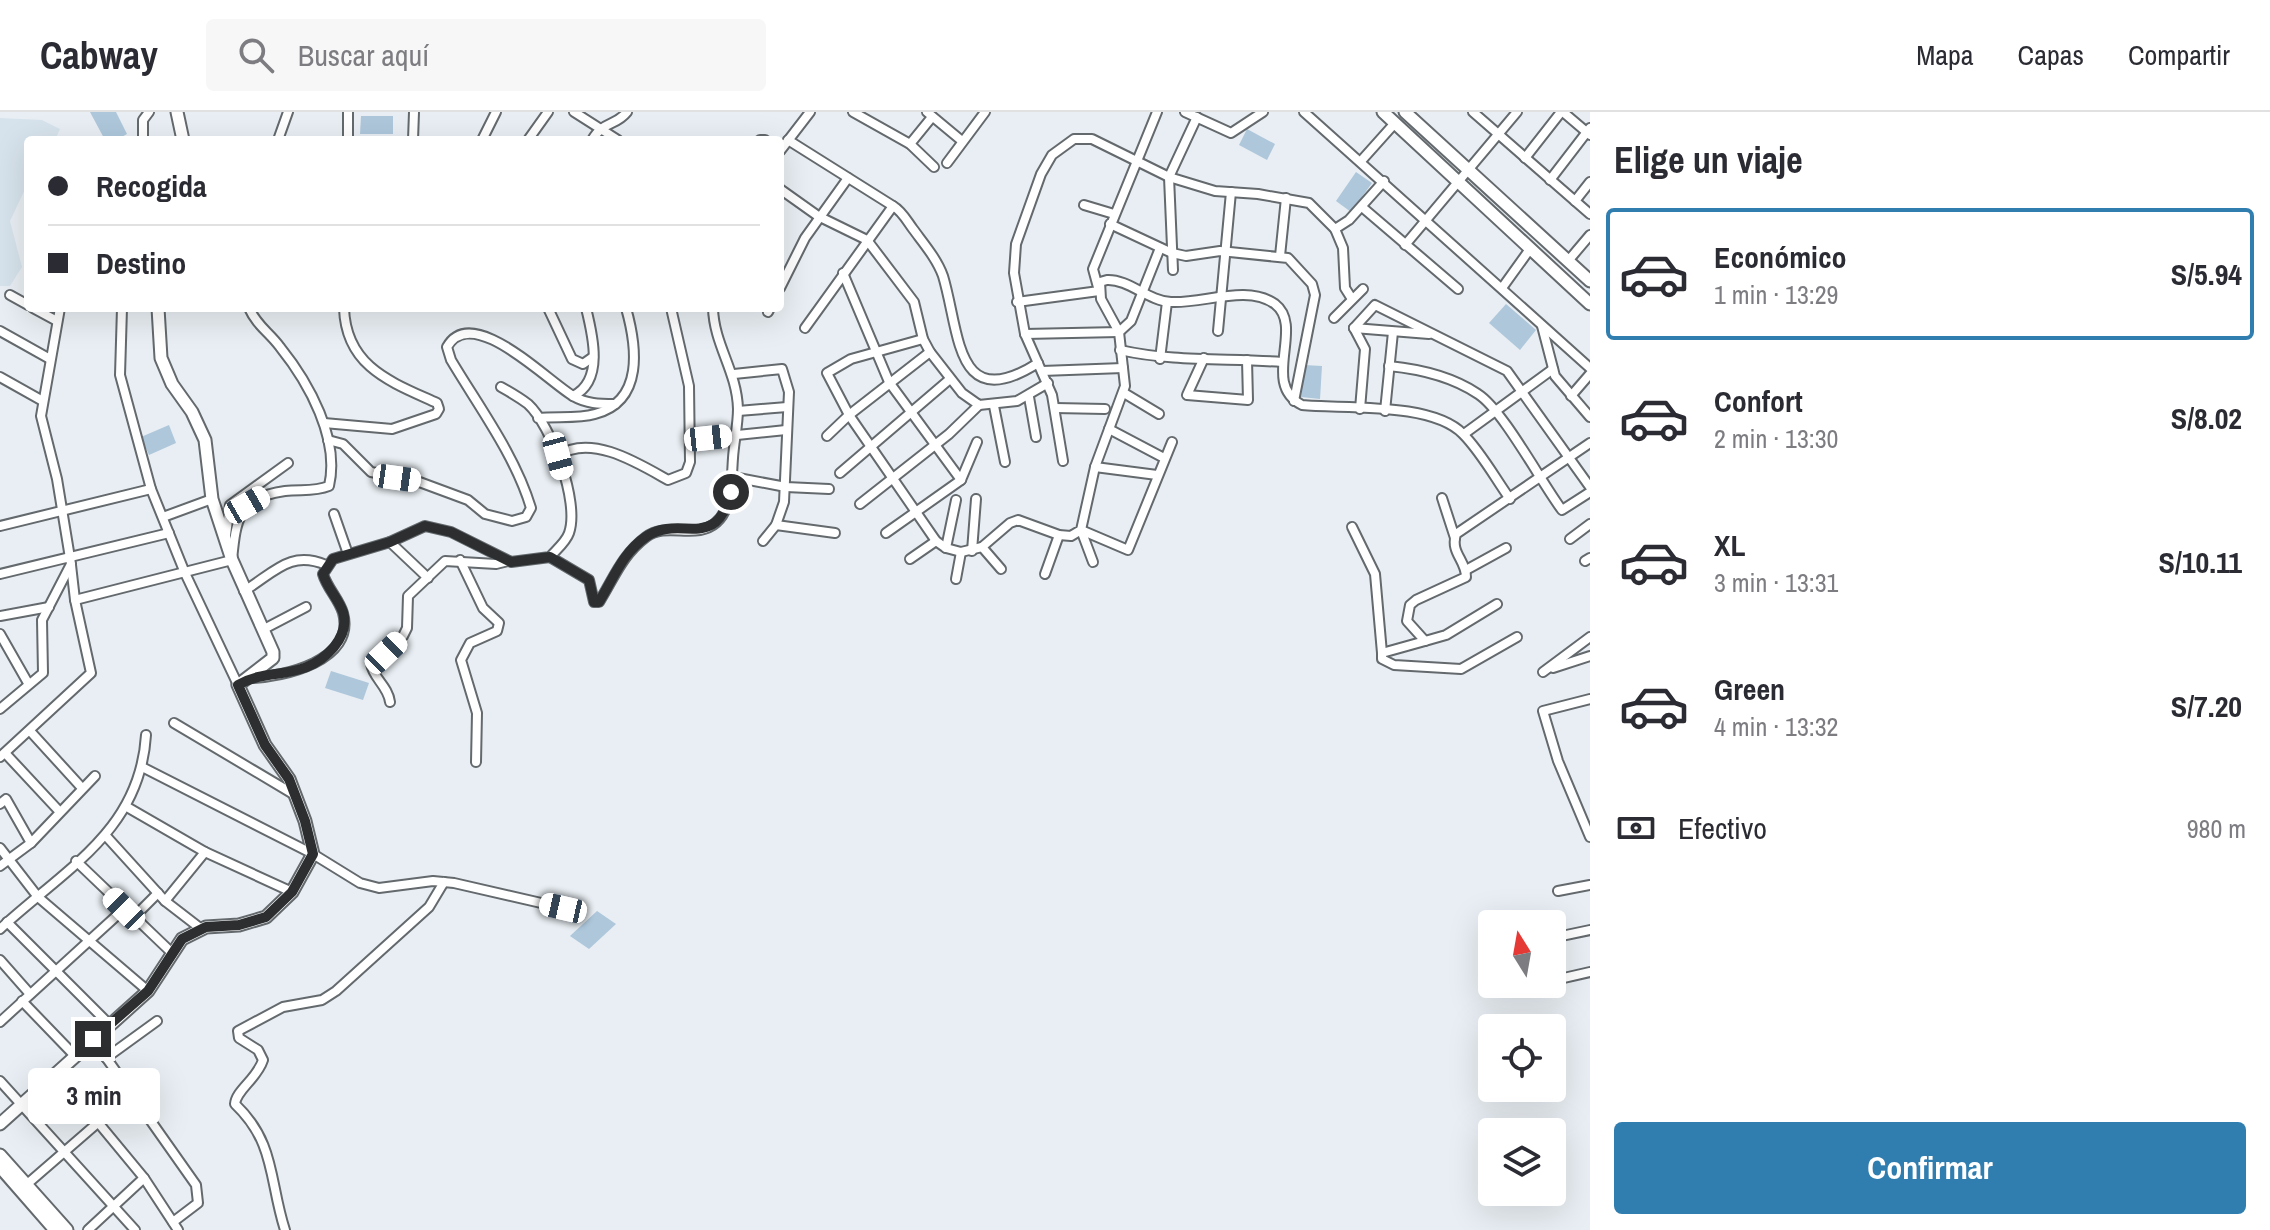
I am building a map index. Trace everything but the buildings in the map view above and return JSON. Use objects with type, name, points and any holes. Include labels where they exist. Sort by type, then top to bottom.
[{"type":"street","points":[[143,136],[143,120],[149,112]]},
{"type":"street","points":[[177,112],[182,136]]},
{"type":"street","points":[[279,136],[288,112]]},
{"type":"street","points":[[348,112],[348,136]]},
{"type":"street","points":[[413,136],[414,112]]},
{"type":"street","points":[[484,136],[496,112]]},
{"type":"street","points":[[531,136],[548,112]]},
{"type":"street","points":[[574,112],[613,136]]},
{"type":"street","points":[[594,136],[600,126],[627,112]]},
{"type":"street","points":[[784,146],[810,112]]},
{"type":"street","points":[[853,112],[910,144],[934,167]]},
{"type":"street","points":[[1093,562],[1081,530],[1095,467],[1124,393],[1119,332],[1099,291],[1093,269],[1157,112]]},
{"type":"street","points":[[1185,112],[1231,133],[1257,114]]},
{"type":"street","points":[[1304,112],[1590,368]]},
{"type":"street","points":[[1383,112],[1590,304]]},
{"type":"street","points":[[1473,112],[1590,214]]},
{"type":"street","points":[[1405,245],[1517,112]]},
{"type":"street","points":[[1525,158],[1562,112],[1589,132],[1550,180]]},
{"type":"street","points":[[947,163],[982,113]]},
{"type":"street","points":[[1408,113],[1468,172],[1590,281]]},
{"type":"street","points":[[910,144],[930,114],[962,141]]},
{"type":"street","points":[[1173,270],[1169,177],[1197,117]]},
{"type":"street","points":[[1361,161],[1395,123]]},
{"type":"street","points":[[1063,461],[1048,383],[1025,334],[1017,302],[1016,244],[1041,174],[1052,155],[1074,139],[1092,139],[1169,177],[1215,191],[1309,203],[1335,229],[1343,248],[1345,288],[1352,299]]},
{"type":"street","points":[[788,140],[893,206],[937,263],[958,343],[976,376],[988,381],[1004,381],[1040,367],[1123,368]]},
{"type":"street","points":[[784,280],[818,216],[848,178]]},
{"type":"street","points":[[1335,229],[1362,207],[1384,181]]},
{"type":"street","points":[[1575,201],[1590,182]]},
{"type":"street","points":[[784,192],[818,216],[867,240],[914,302],[923,339],[930,352],[950,379],[979,405],[994,406],[1029,397],[1048,383]]},
{"type":"street","points":[[1218,331],[1231,192]]},
{"type":"street","points":[[1280,256],[1286,198]]},
{"type":"street","points":[[1084,205],[1172,253],[1186,256],[1227,252],[1288,258],[1304,274],[1315,295],[1294,401]]},
{"type":"street","points":[[805,328],[893,206]]},
{"type":"street","points":[[1362,207],[1458,289]]},
{"type":"street","points":[[1568,261],[1590,235]]},
{"type":"street","points":[[1025,334],[1119,332],[1131,321],[1160,248]]},
{"type":"street","points":[[1502,288],[1530,249]]},
{"type":"street","points":[[843,273],[873,352],[889,382],[961,480]]},
{"type":"street","points":[[1099,291],[1100,282],[1112,279],[1167,302],[1255,295],[1282,310],[1285,320],[1284,383],[1294,401]]},
{"type":"street","points":[[1334,318],[1363,289]]},
{"type":"street","points":[[1017,302],[1099,291]]},
{"type":"street","points":[[10,295],[24,303]]},
{"type":"street","points":[[1160,359],[1167,302]]},
{"type":"street","points":[[1354,328],[1375,305],[1507,371],[1590,490],[1562,510],[1496,412],[1479,394],[1427,372],[1389,366]]},
{"type":"street","points":[[40,312],[57,321]]},
{"type":"street","points":[[59,312],[41,400],[43,429],[63,512],[75,600],[91,673],[2,755],[59,811]]},
{"type":"street","points":[[0,1124],[148,991],[182,939],[200,928],[239,925],[266,917],[292,892],[313,854],[289,779],[265,745],[185,573],[151,489],[120,375],[122,312]]},
{"type":"street","points":[[158,312],[161,358],[172,384],[192,412],[205,440],[212,499],[232,560],[264,629],[273,658],[238,685]]},
{"type":"street","points":[[232,560],[236,522],[247,505],[262,496],[329,486],[328,440],[324,423],[279,344],[258,327],[251,312]]},
{"type":"street","points":[[324,423],[392,429],[436,414],[439,409],[437,403],[370,370],[351,342],[345,312]]},
{"type":"street","points":[[550,312],[572,359],[583,364],[593,357]]},
{"type":"street","points":[[573,396],[585,390],[591,381],[593,357],[587,312]]},
{"type":"street","points":[[538,418],[595,415],[626,397],[633,383],[631,324],[627,312]]},
{"type":"street","points":[[558,456],[581,448],[629,458],[668,480],[686,473],[690,462],[689,386],[672,312]]},
{"type":"street","points":[[550,557],[589,580],[594,602],[599,602],[613,571],[646,537],[662,530],[703,530],[715,522],[728,505],[738,411],[734,374],[721,349],[714,312]]},
{"type":"street","points":[[1542,325],[1553,369],[1590,417]]},
{"type":"street","points":[[1354,328],[1365,349],[1360,409]]},
{"type":"street","points":[[1354,328],[1436,335]]},
{"type":"street","points":[[0,331],[50,359]]},
{"type":"street","points":[[328,440],[343,444],[371,472],[414,480],[468,500],[485,514],[512,521],[526,517],[531,508],[447,347],[453,336],[464,332],[495,340],[573,396],[591,404],[615,404]]},
{"type":"street","points":[[1385,411],[1393,332]]},
{"type":"street","points":[[923,339],[873,352],[827,373],[849,415],[896,478],[936,541],[961,552],[977,549],[1018,520],[1059,535],[1071,536],[1081,530]]},
{"type":"street","points":[[1120,350],[1160,359],[1282,362]]},
{"type":"street","points":[[827,436],[889,382],[930,352]]},
{"type":"street","points":[[1204,358],[1187,395],[1248,400],[1247,360]]},
{"type":"street","points":[[734,374],[782,369],[789,392],[786,487],[776,525],[763,541]]},
{"type":"street","points":[[1464,434],[1553,369]]},
{"type":"street","points":[[1571,396],[1590,374]]},
{"type":"street","points":[[0,377],[41,400]]},
{"type":"street","points":[[840,473],[950,379]]},
{"type":"street","points":[[390,702],[384,683],[371,669],[371,664],[403,636],[407,628],[406,601],[445,561],[496,564],[539,561],[550,557],[569,536],[572,520],[558,456],[529,405],[501,387]]},
{"type":"street","points":[[1124,393],[1159,414]]},
{"type":"street","points":[[1029,397],[1036,437]]},
{"type":"street","points":[[1294,401],[1428,415],[1464,434],[1510,499]]},
{"type":"street","points":[[860,504],[896,478],[979,405]]},
{"type":"street","points":[[994,406],[1005,462]]},
{"type":"street","points":[[738,411],[787,407]]},
{"type":"street","points":[[1055,408],[1105,409]]},
{"type":"street","points":[[1109,429],[1164,458]]},
{"type":"street","points":[[708,438],[786,430]]},
{"type":"street","points":[[886,533],[961,480],[977,442]]},
{"type":"street","points":[[1081,530],[1128,550],[1172,442]]},
{"type":"street","points":[[1455,539],[1590,443]]},
{"type":"street","points":[[226,535],[230,505],[288,463]]},
{"type":"street","points":[[1095,467],[1157,475]]},
{"type":"street","points":[[733,477],[786,487],[829,489]]},
{"type":"street","points":[[0,526],[151,489]]},
{"type":"street","points":[[1425,641],[1408,626],[1410,605],[1466,577],[1466,570],[1454,550],[1455,539],[1442,498]]},
{"type":"street","points":[[163,517],[212,499]]},
{"type":"street","points":[[976,499],[977,549],[1001,569]]},
{"type":"street","points":[[946,548],[956,500]]},
{"type":"street","points":[[334,514],[348,554]]},
{"type":"street","points":[[1570,539],[1590,524]]},
{"type":"street","points":[[776,525],[835,533]]},
{"type":"street","points":[[251,678],[272,678],[309,667],[339,640],[344,628],[343,614],[323,574],[326,565],[348,554],[390,542],[414,529],[437,526],[508,561]]},
{"type":"street","points":[[1352,527],[1375,574],[1382,659],[1394,665],[1461,669],[1517,637]]},
{"type":"street","points":[[0,574],[169,533]]},
{"type":"street","points":[[1045,574],[1059,535]]},
{"type":"street","points":[[910,559],[936,541]]},
{"type":"street","points":[[390,542],[428,578]]},
{"type":"street","points":[[1466,570],[1506,548]]},
{"type":"street","points":[[956,579],[961,552]]},
{"type":"street","points":[[244,591],[294,559],[308,557],[326,565]]},
{"type":"street","points":[[0,709],[43,673],[39,632],[70,559]]},
{"type":"street","points":[[75,600],[232,560]]},
{"type":"street","points":[[460,560],[483,608],[499,623],[497,631],[470,643],[461,660],[477,713],[476,762]]},
{"type":"street","points":[[1382,653],[1446,635],[1497,604]]},
{"type":"street","points":[[0,616],[49,607]]},
{"type":"street","points":[[264,629],[306,607]]},
{"type":"street","points":[[0,634],[28,683]]},
{"type":"street","points":[[1590,637],[1590,647]]},
{"type":"street","points":[[1590,637],[1543,672],[1590,656]]},
{"type":"street","points":[[0,660],[12,655]]},
{"type":"street","points":[[1590,699],[1543,711],[1558,761],[1590,837]]},
{"type":"street","points":[[174,723],[295,795]]},
{"type":"street","points":[[30,731],[82,788]]},
{"type":"street","points":[[109,1024],[3,924],[106,836],[127,807],[144,768],[146,735]]},
{"type":"street","points":[[144,768],[313,854],[360,883],[379,888],[444,882],[563,908]]},
{"type":"street","points":[[0,866],[31,843],[95,776]]},
{"type":"street","points":[[0,804],[6,799],[31,843]]},
{"type":"street","points":[[127,807],[205,852],[292,892]]},
{"type":"street","points":[[106,836],[165,901],[200,928]]},
{"type":"street","points":[[0,848],[38,897],[148,991]]},
{"type":"street","points":[[165,901],[205,852]]},
{"type":"street","points":[[76,861],[171,952]]},
{"type":"street","points":[[285,1230],[267,1149],[259,1131],[235,1104],[239,1093],[256,1078],[263,1060],[258,1050],[239,1038],[238,1031],[283,1007],[322,1000],[336,991],[429,907],[444,882]]},
{"type":"street","points":[[1558,891],[1590,885]]},
{"type":"street","points":[[133,918],[158,893]]},
{"type":"street","points":[[0,1022],[86,940],[124,909]]},
{"type":"street","points":[[1566,935],[1590,930]]},
{"type":"street","points":[[0,960],[30,994]]},
{"type":"street","points":[[1566,977],[1590,972]]},
{"type":"street","points":[[22,1001],[76,1057]]},
{"type":"street","points":[[106,1058],[157,1021]]},
{"type":"street","points":[[58,1074],[144,1178],[176,1226],[198,1203],[196,1185],[93,1039]]},
{"type":"street","points":[[0,1081],[135,1230]]},
{"type":"street","points":[[26,1185],[131,1094]]},
{"type":"street","points":[[1,1162],[26,1185],[49,1225]]},
{"type":"street","points":[[1,1162],[49,1225],[67,1230]]},
{"type":"street","points":[[88,1230],[144,1178]]},
{"type":"shaded area","points":[[90,112],[116,112],[127,134],[103,136]]},
{"type":"shaded area","points":[[361,116],[393,116],[393,134],[360,134]]},
{"type":"shaded area","points":[[0,118],[42,120],[60,129],[57,136],[24,136],[24,191],[10,221],[22,267],[10,286],[0,286]]},
{"type":"shaded area","points":[[1247,129],[1275,144],[1267,160],[1239,145]]},
{"type":"shaded area","points":[[1356,172],[1372,183],[1351,212],[1336,201]]},
{"type":"shaded area","points":[[1506,304],[1536,330],[1520,350],[1489,323]]},
{"type":"shaded area","points":[[1304,365],[1322,366],[1320,399],[1301,397]]},
{"type":"shaded area","points":[[169,425],[176,443],[149,455],[141,437]]},
{"type":"shaded area","points":[[331,671],[369,683],[363,700],[325,688]]},
{"type":"shaded area","points":[[597,911],[616,924],[589,949],[570,936]]},
{"type":"route","points":[[93,1039],[148,991],[168,962],[175,945],[182,939],[200,928],[239,925],[266,917],[292,892],[313,854],[305,821],[289,779],[265,745],[238,685],[251,678],[272,678],[309,667],[329,653],[339,640],[344,628],[343,614],[325,581],[323,574],[326,565],[333,559],[390,542],[414,529],[437,526],[511,562],[539,561],[550,557],[589,580],[591,596],[594,602],[599,602],[613,571],[646,537],[662,530],[703,530],[723,515],[731,492]]}]
